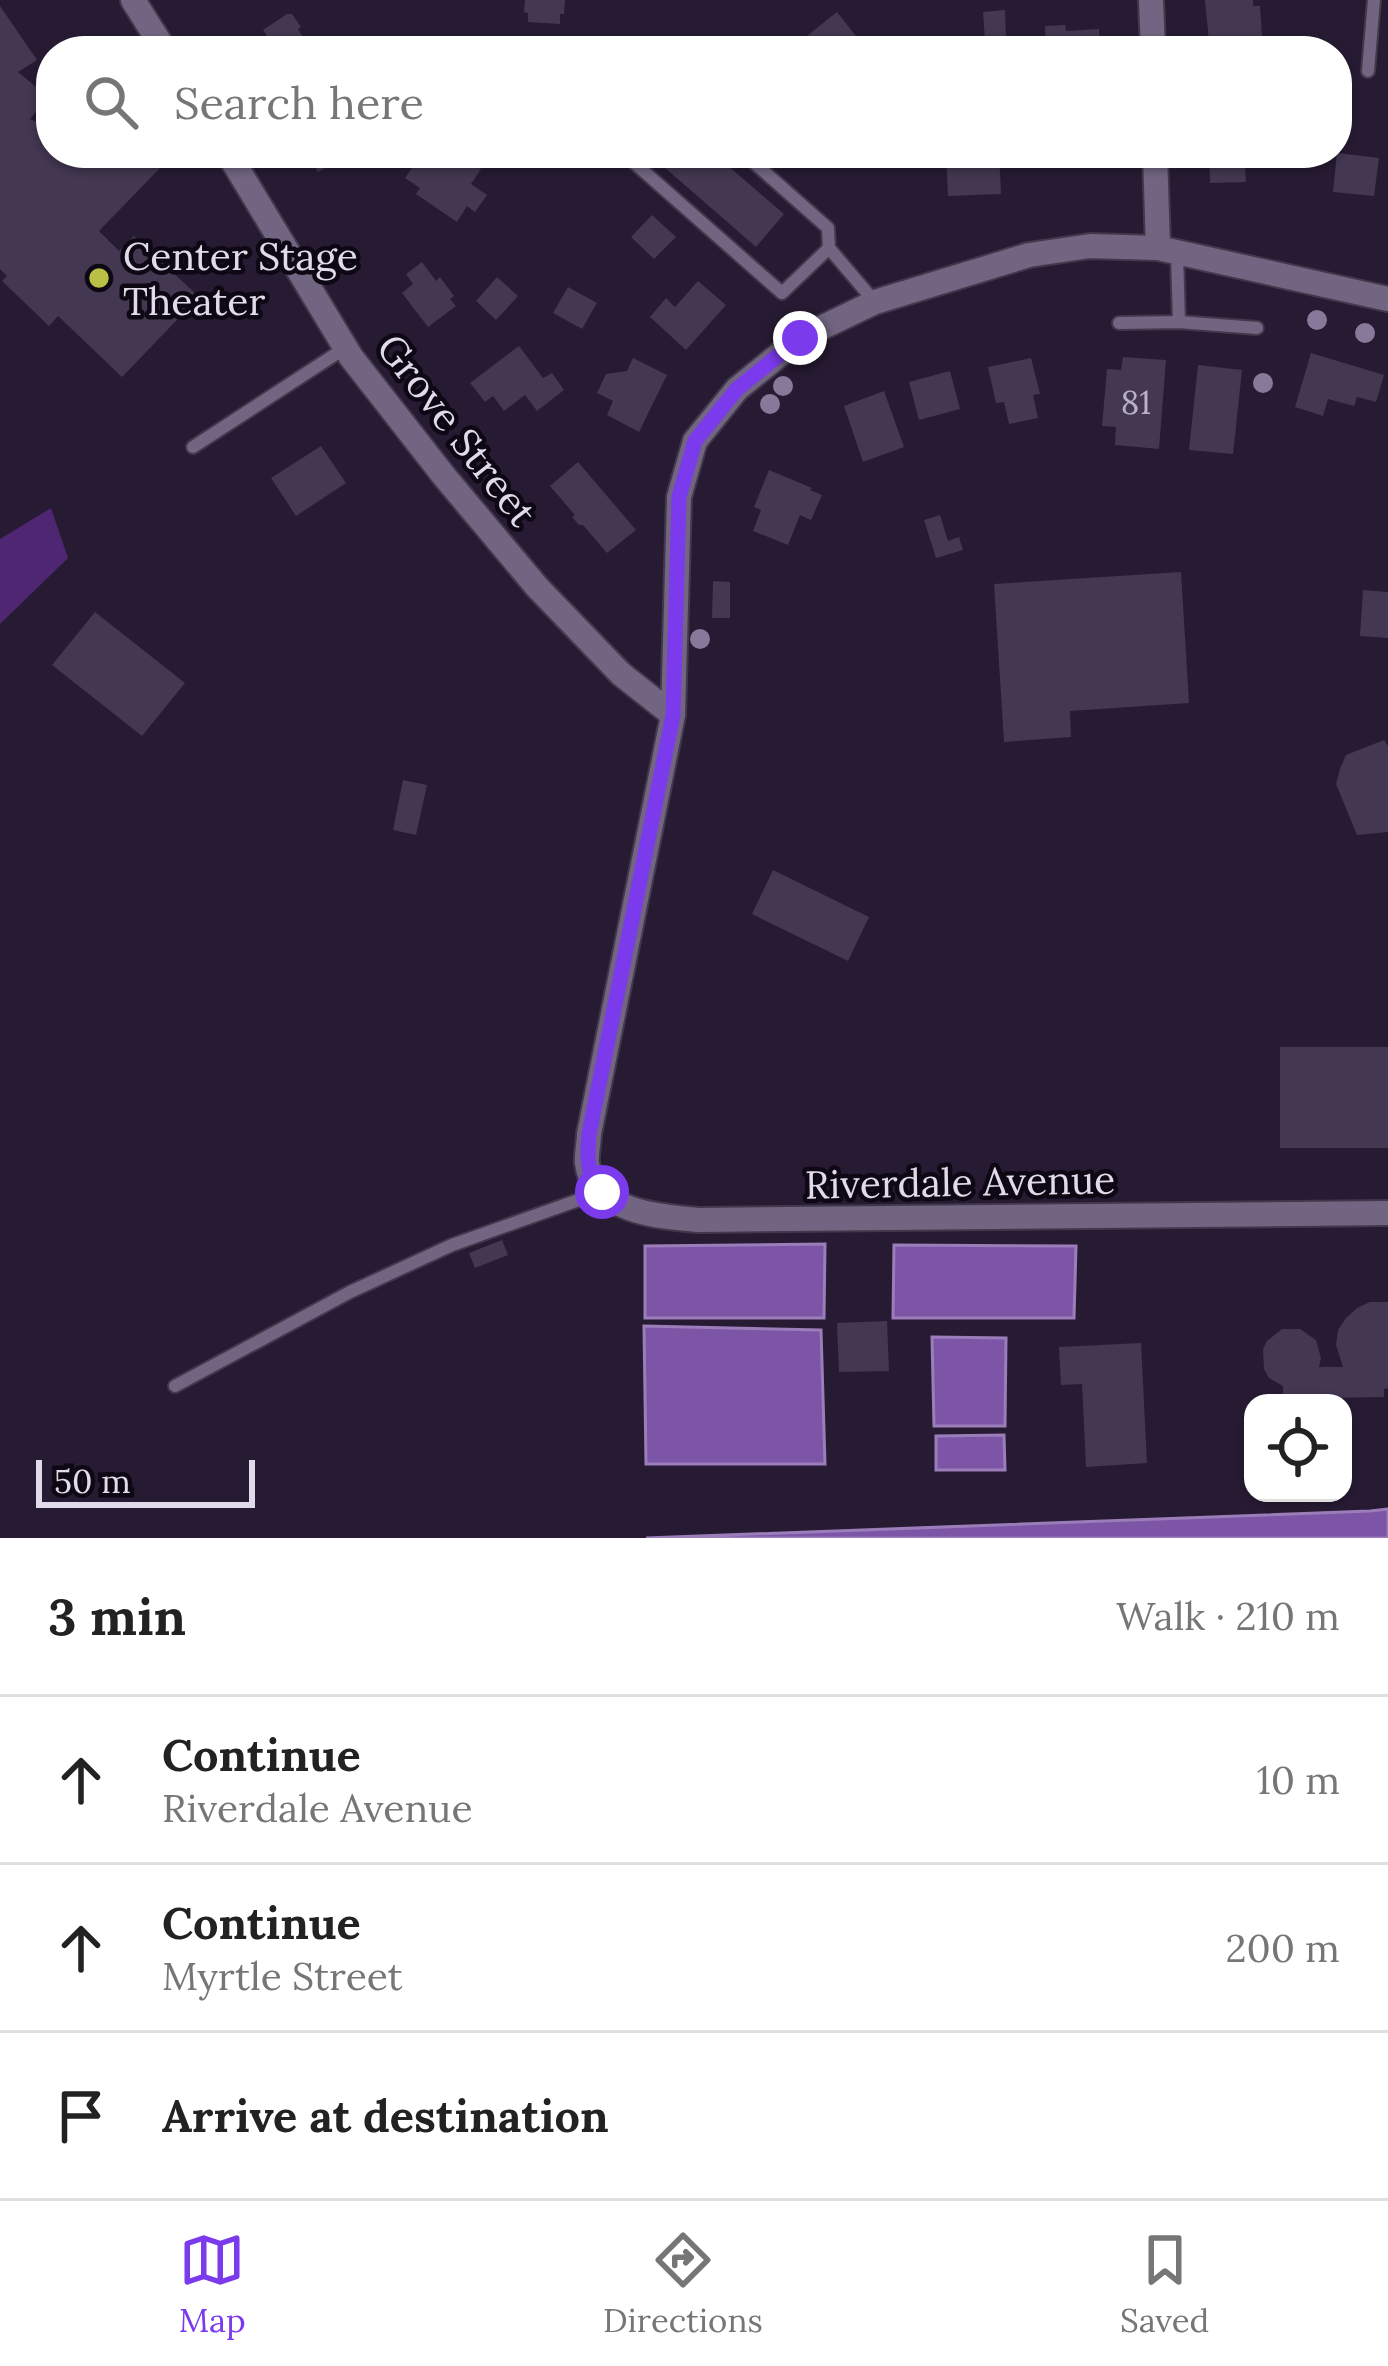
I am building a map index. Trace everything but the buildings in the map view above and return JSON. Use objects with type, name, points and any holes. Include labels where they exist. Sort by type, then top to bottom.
[{"type":"street","points":[[133,0],[156,36]]},
{"type":"street","points":[[1151,0],[1152,36]]},
{"type":"street","name":"Grove Street","points":[[237,168],[346,347],[444,476],[536,587],[621,674],[673,715]]},
{"type":"street","points":[[1157,168],[1167,250]]},
{"type":"street","points":[[602,1192],[587,1165],[589,1134],[673,715],[679,497],[695,441],[737,389],[800,338],[875,302],[1029,254],[1090,246],[1167,250],[1388,299]]},
{"type":"street","name":"Riverdale Avenue","points":[[602,1192],[655,1216],[699,1220],[1388,1213]]},
{"type":"lane","points":[[1368,71],[1374,0]]},
{"type":"lane","points":[[640,168],[782,293],[829,248]]},
{"type":"lane","points":[[760,168],[828,228],[829,248],[875,302]]},
{"type":"lane","points":[[1167,250],[1179,322]]},
{"type":"lane","points":[[1119,323],[1257,328]]},
{"type":"lane","points":[[193,447],[346,347]]},
{"type":"lane","points":[[175,1386],[350,1292],[452,1246],[602,1192]]},
{"type":"shaded area","points":[[51,508],[68,558],[0,624],[0,539]]},
{"type":"shaded area","points":[[825,1244],[824,1318],[645,1318],[645,1246]]},
{"type":"shaded area","points":[[894,1245],[1076,1246],[1074,1318],[893,1318]]},
{"type":"shaded area","points":[[644,1326],[821,1330],[825,1464],[646,1464]]},
{"type":"shaded area","points":[[932,1337],[1006,1338],[1005,1426],[934,1426]]},
{"type":"shaded area","points":[[1004,1435],[1005,1470],[936,1470],[936,1436]]},
{"type":"shaded area","points":[[1388,1509],[1388,1538],[646,1538],[1370,1511]]},
{"type":"place","name":"Center Stage Theater","points":[[99,278]]},
{"type":"route","points":[[602,1192],[587,1165],[589,1134],[673,715],[679,497],[695,441],[737,389],[800,338]]}]
